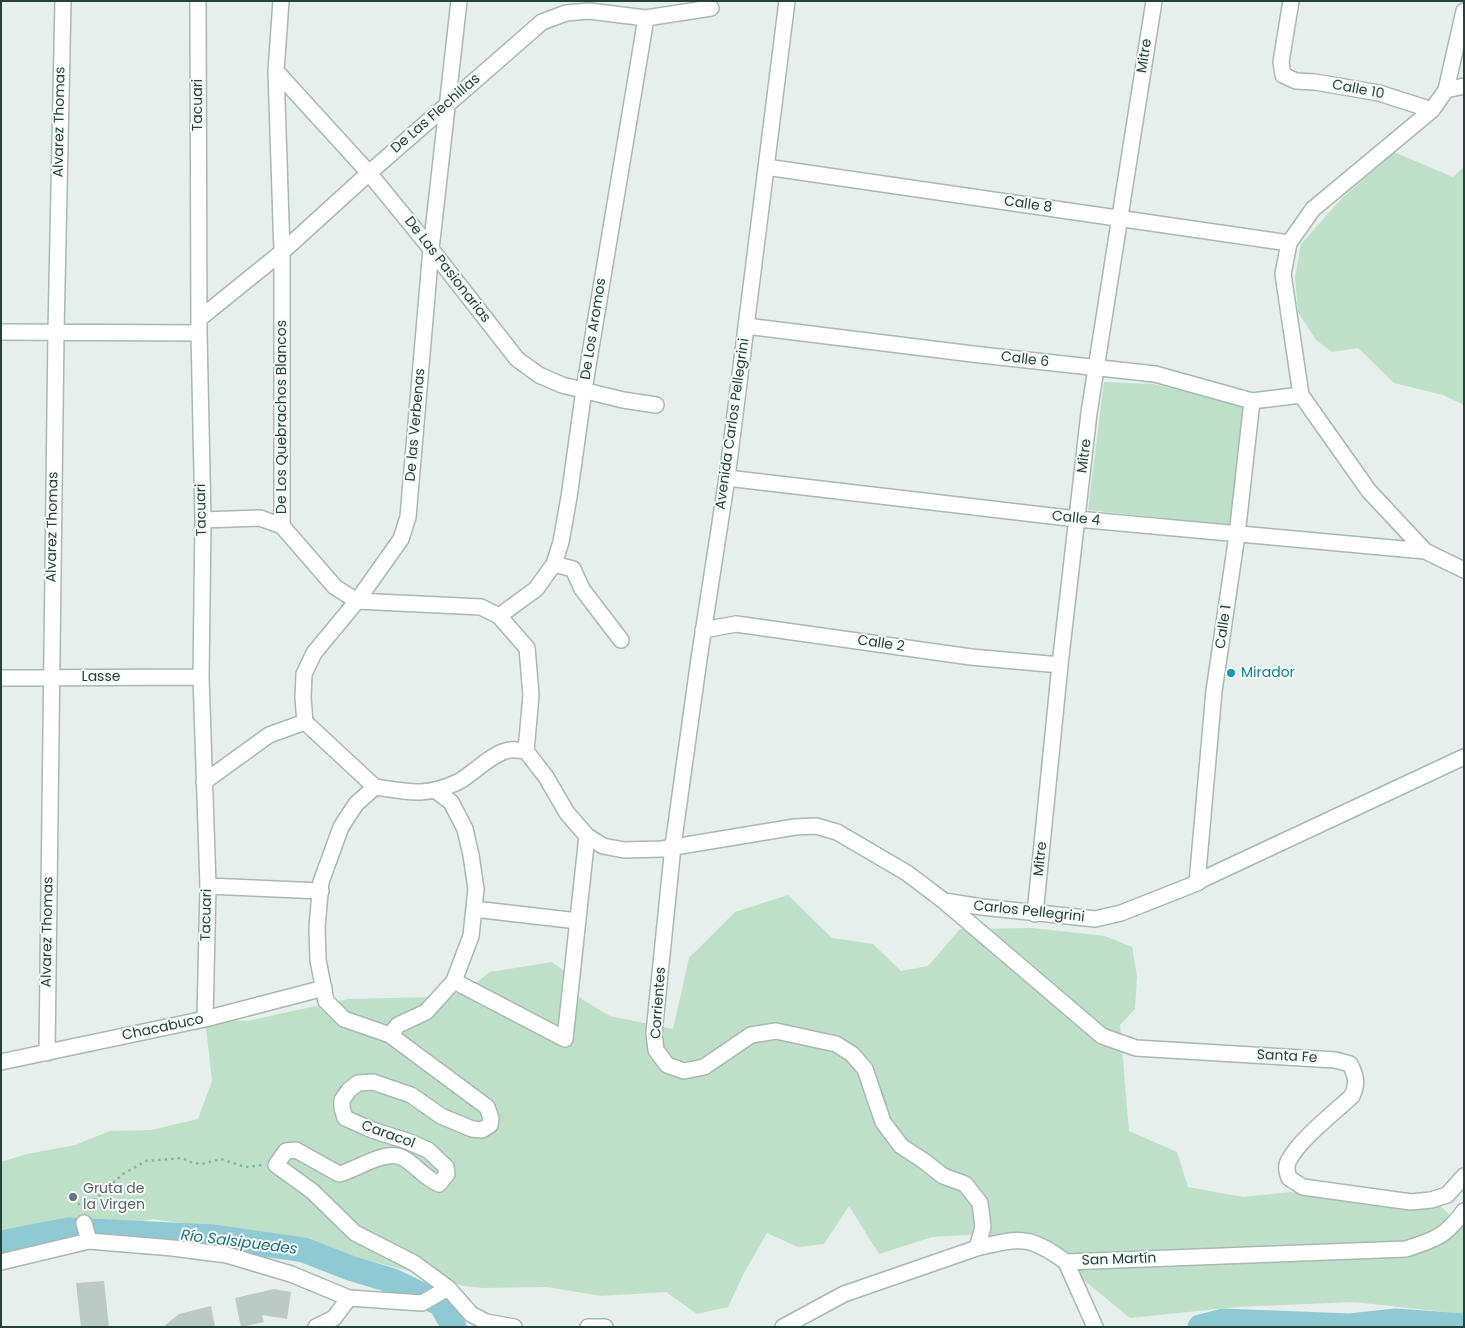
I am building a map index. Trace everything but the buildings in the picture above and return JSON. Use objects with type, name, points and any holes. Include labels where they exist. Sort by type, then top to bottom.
[{"type":"street","name":"Alvarez Thomas","points":[[47,1053],[56,332],[63,1]]},
{"type":"street","name":"Tacuari","points":[[198,1],[199,326],[203,520],[201,677],[208,886],[206,1019]]},
{"type":"street","name":"De Los Quebrachos Blancos","points":[[281,1],[276,71],[282,252],[282,526],[335,587],[357,601],[481,607],[499,616],[527,648],[531,695],[526,751]]},
{"type":"street","name":"De las Verbenas","points":[[305,722],[304,674],[314,653],[357,601],[401,539],[408,517],[431,249],[459,1]]},
{"type":"street","name":"Avenida Carlos Pellegrini","points":[[673,846],[703,630],[727,478],[787,1]]},
{"type":"street","name":"Mitre","points":[[1035,914],[1060,665],[1090,413],[1154,1]]},
{"type":"street","name":"Calle 10","points":[[1291,1],[1281,62],[1283,75],[1296,80],[1378,93],[1432,110]]},
{"type":"street","name":"De Las Flechillas","points":[[199,326],[369,173],[542,22],[566,13],[589,11],[646,18],[712,8]]},
{"type":"street","points":[[1464,11],[1446,90],[1432,110],[1313,209],[1290,244],[1283,274],[1301,395],[1369,491],[1425,551],[1464,570]]},
{"type":"street","name":"De Los Aromos","points":[[499,616],[536,589],[554,564],[561,542],[584,390],[646,18]]},
{"type":"street","name":"De Las Pasionarias","points":[[276,71],[369,173],[517,359],[539,375],[562,385],[623,400],[656,405]]},
{"type":"street","points":[[1446,90],[1464,86]]},
{"type":"street","name":"Calle 8","points":[[766,167],[1290,244]]},
{"type":"street","points":[[1,332],[56,332],[199,326]]},
{"type":"street","name":"Calle 6","points":[[746,326],[1155,374],[1252,401],[1301,395]]},
{"type":"street","name":"Calle 1","points":[[1197,883],[1214,691],[1237,534],[1252,401]]},
{"type":"street","name":"Calle 4","points":[[727,478],[1077,519],[1425,551]]},
{"type":"street","points":[[203,520],[260,518],[282,526]]},
{"type":"street","points":[[554,564],[573,569],[582,589],[621,640]]},
{"type":"street","name":"Calle 2","points":[[703,630],[736,624],[972,657],[1060,665]]},
{"type":"street","name":"Lasse","points":[[1,678],[201,677]]},
{"type":"street","points":[[204,782],[269,735],[305,722],[375,787],[414,794],[435,790],[459,781],[489,759],[509,750],[526,751],[546,777],[567,814],[587,836],[565,1039],[454,981]]},
{"type":"street","name":"Carlos Pellegrini","points":[[587,836],[603,846],[624,850],[662,849],[795,827],[816,826],[837,832],[907,873],[944,901],[982,908],[1095,919],[1120,913],[1197,883],[1220,870],[1464,756]]},
{"type":"street","name":"Caracol","points":[[276,1165],[286,1151],[296,1150],[338,1174],[348,1172],[384,1156],[400,1157],[439,1184],[447,1174],[446,1167],[428,1150],[345,1118],[342,1100],[349,1090],[358,1083],[373,1082],[411,1095],[441,1116],[472,1129],[482,1130],[490,1125],[491,1118],[487,1108],[390,1035],[344,1018],[326,1001],[318,960],[317,927],[322,882],[341,827],[356,804],[375,787]]},
{"type":"street","points":[[390,1035],[398,1025],[426,1012],[454,981],[471,936],[476,889],[465,829],[451,802],[435,790]]},
{"type":"street","name":"Corrientes","points":[[673,846],[654,1033],[656,1050],[667,1065],[684,1070],[704,1067],[751,1035],[776,1031],[836,1044],[852,1054],[865,1068],[883,1122],[901,1146],[924,1160],[943,1176],[965,1184],[980,1203],[983,1227],[977,1248]]},
{"type":"street","points":[[208,886],[321,891]]},
{"type":"street","name":"Santa Fe","points":[[944,901],[1102,1036],[1116,1042],[1136,1048],[1335,1060],[1350,1064],[1356,1075],[1356,1086],[1352,1096],[1297,1148],[1288,1161],[1286,1169],[1289,1178],[1303,1186],[1411,1202],[1431,1200],[1446,1195],[1464,1176]]},
{"type":"street","points":[[474,909],[578,921]]},
{"type":"street","name":"Chacabuco","points":[[1,1062],[206,1019],[324,988]]},
{"type":"street","points":[[276,1165],[312,1191],[355,1233],[414,1262],[448,1288],[471,1314],[486,1322],[514,1327]]},
{"type":"street","name":"San Martín","points":[[783,1327],[844,1294],[977,1248],[1024,1240],[1052,1251],[1066,1262],[1406,1249],[1435,1240],[1453,1226],[1464,1211]]},
{"type":"street","points":[[83,1216],[89,1242]]},
{"type":"street","points":[[1,1262],[89,1242],[173,1248],[227,1255],[290,1274],[349,1298],[422,1303],[448,1288]]},
{"type":"street","points":[[1066,1262],[1094,1327]]},
{"type":"street","points":[[318,1327],[334,1318],[349,1298]]},
{"type":"street","points":[[588,1327],[605,1327]]},
{"type":"path","points":[[83,1216],[123,1174],[146,1161],[182,1158],[193,1163],[202,1164],[221,1159],[246,1167],[276,1165]]},
{"type":"green space","points":[[1394,152],[1453,177],[1464,167],[1464,405],[1443,395],[1394,383],[1358,348],[1332,352],[1316,340],[1298,312],[1295,278],[1301,244],[1342,198]]},
{"type":"green space","points":[[1104,382],[1154,384],[1243,406],[1230,525],[1088,510]]},
{"type":"green space","points":[[788,895],[832,938],[873,944],[901,971],[928,966],[960,929],[1033,928],[1105,936],[1132,947],[1137,976],[1135,1009],[1120,1025],[1129,1131],[1177,1152],[1188,1187],[1243,1197],[1291,1192],[1357,1203],[1440,1206],[1464,1227],[1464,1314],[1354,1302],[1237,1307],[1130,1318],[1064,1264],[1036,1249],[982,1234],[932,1237],[879,1254],[849,1206],[824,1244],[798,1247],[767,1233],[744,1273],[728,1307],[697,1314],[666,1292],[601,1296],[547,1287],[483,1288],[464,1286],[278,1236],[152,1219],[1,1254],[1,1162],[27,1154],[75,1145],[110,1131],[151,1130],[198,1119],[212,1081],[205,1019],[247,1021],[348,999],[431,997],[464,992],[490,972],[552,962],[568,974],[570,992],[610,1016],[673,1029],[689,958],[735,912]]},
{"type":"waterway","name":"Río Salsipuedes","points":[[1,1243],[68,1230],[214,1237],[304,1250],[350,1268],[393,1281],[441,1304],[454,1327]]},
{"type":"waterway","name":"Río Salsipuedes","points":[[1200,1327],[1223,1321],[1350,1326],[1396,1321],[1464,1326]]},
{"type":"place","name":"Mirador","points":[[1231,673]]},
{"type":"place","name":"Gruta de la Virgen","points":[[73,1197]]}]
